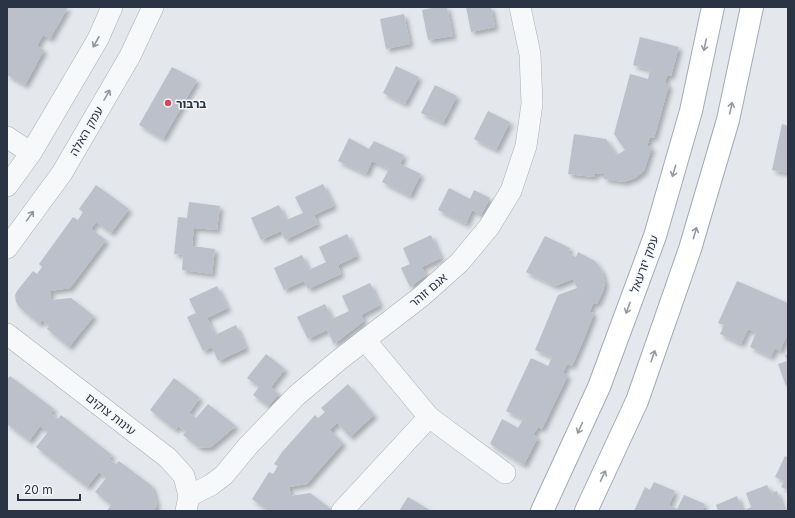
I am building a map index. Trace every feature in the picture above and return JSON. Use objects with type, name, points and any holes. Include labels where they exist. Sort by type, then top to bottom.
[{"type":"main road","name":"עמק יזרעאל","points":[[542,511],[599,387],[655,236],[691,111],[713,7]]},
{"type":"main road","points":[[586,511],[637,401],[690,249],[728,120],[752,7]]},
{"type":"street","points":[[7,186],[31,153],[98,39],[112,7]]},
{"type":"street","name":"עמק האלה","points":[[7,248],[62,173],[130,56],[153,7]]},
{"type":"street","name":"אגם זוהר","points":[[188,503],[224,475],[248,446],[296,396],[339,360],[422,296],[460,262],[489,227],[511,191],[526,146],[532,104],[530,54],[520,7]]},
{"type":"street","points":[[7,137],[31,153]]},
{"type":"street","name":"עינות צוקים","points":[[7,334],[168,458],[184,476],[188,503]]},
{"type":"street","points":[[365,340],[429,417],[505,473]]},
{"type":"street","points":[[342,511],[429,417]]},
{"type":"building","points":[[7,7],[68,7],[50,39],[43,35],[37,46],[44,50],[25,85],[7,75]]},
{"type":"building","points":[[447,7],[453,36],[428,40],[422,10]]},
{"type":"building","points":[[466,7],[491,7],[495,27],[471,32]]},
{"type":"building","points":[[404,14],[410,44],[386,49],[380,19]]},
{"type":"building","points":[[640,37],[679,47],[671,76],[667,75],[665,83],[669,85],[654,138],[650,137],[647,146],[652,147],[644,171],[635,178],[624,182],[604,179],[604,174],[595,173],[594,177],[568,174],[574,134],[606,139],[617,155],[625,150],[614,134],[630,74],[648,79],[650,70],[633,65]]},
{"type":"building","points":[[396,66],[419,77],[405,104],[383,93]]},
{"type":"building","name":"ברבור","points":[[172,67],[197,80],[163,139],[139,125]]},
{"type":"building","points":[[435,85],[457,96],[443,123],[421,113]]},
{"type":"building","points":[[488,111],[510,122],[496,150],[474,139]]},
{"type":"building","points":[[782,124],[788,126],[788,173],[772,170]]},
{"type":"building","points":[[349,138],[369,149],[374,141],[404,155],[400,164],[421,174],[410,196],[382,182],[389,169],[372,161],[366,174],[338,161]]},
{"type":"building","points":[[323,184],[334,206],[314,215],[318,224],[285,240],[281,231],[261,240],[251,218],[279,205],[286,220],[303,213],[295,197]]},
{"type":"building","points":[[96,185],[129,209],[111,233],[96,222],[91,229],[106,240],[70,288],[50,291],[51,300],[71,298],[94,316],[69,347],[47,329],[49,326],[42,320],[39,324],[19,307],[16,302],[15,295],[33,271],[37,274],[42,267],[39,264],[73,217],[78,220],[83,212],[79,209]]},
{"type":"building","points":[[449,188],[470,199],[474,190],[490,198],[481,215],[472,210],[466,224],[438,210]]},
{"type":"building","points":[[189,202],[220,206],[217,230],[194,228],[192,246],[215,249],[212,274],[182,270],[183,255],[174,254],[178,217],[187,218]]},
{"type":"building","points":[[347,234],[357,256],[338,265],[341,274],[308,289],[304,281],[284,290],[274,268],[302,255],[309,270],[326,262],[319,247]]},
{"type":"building","points":[[431,235],[441,258],[422,267],[426,275],[410,287],[401,268],[410,264],[403,248]]},
{"type":"building","points":[[545,236],[570,248],[568,253],[576,257],[578,252],[595,261],[602,271],[605,283],[597,304],[593,303],[590,312],[594,313],[572,366],[567,364],[563,373],[568,375],[542,429],[538,427],[533,435],[538,437],[524,465],[490,444],[502,419],[518,428],[523,419],[506,411],[531,358],[548,366],[552,357],[535,350],[558,295],[577,288],[573,279],[555,286],[526,272]]},
{"type":"building","points":[[737,281],[788,303],[788,333],[780,351],[775,348],[771,357],[750,347],[756,333],[748,329],[741,344],[720,334],[724,325],[718,323]]},
{"type":"building","points":[[370,283],[380,305],[361,315],[364,321],[334,344],[327,330],[308,339],[297,317],[325,304],[332,319],[349,311],[342,296]]},
{"type":"building","points":[[217,286],[228,308],[207,318],[215,335],[236,325],[246,348],[218,361],[212,347],[203,351],[187,317],[196,313],[189,299]]},
{"type":"building","points":[[266,354],[285,369],[271,387],[279,394],[268,406],[253,395],[259,387],[247,378]]},
{"type":"building","points":[[788,354],[788,385],[786,386],[778,364],[787,361],[785,355]]},
{"type":"building","points":[[10,376],[54,409],[51,413],[58,419],[61,415],[112,455],[109,459],[116,464],[119,461],[152,486],[157,505],[154,511],[107,511],[111,505],[95,492],[106,478],[99,472],[87,487],[36,447],[48,432],[40,426],[29,441],[7,424],[7,379]]},
{"type":"building","points":[[174,378],[200,398],[189,413],[196,418],[208,404],[236,426],[211,447],[205,448],[198,447],[183,435],[186,432],[178,426],[175,430],[150,410]]},
{"type":"building","points":[[348,384],[374,415],[350,437],[337,423],[330,430],[343,443],[307,484],[289,487],[291,496],[310,493],[331,509],[330,511],[268,511],[252,499],[269,472],[273,474],[278,466],[274,464],[282,452],[315,415],[318,418],[325,412],[321,408]]},
{"type":"building","points":[[785,456],[788,458],[788,490],[781,487],[784,481],[775,477]]},
{"type":"building","points":[[654,482],[675,491],[669,505],[677,509],[684,495],[705,504],[702,511],[634,511],[645,487],[650,490]]},
{"type":"building","points":[[767,485],[771,493],[777,491],[784,511],[743,511],[751,507],[746,493]]},
{"type":"building","points":[[737,496],[743,511],[718,511],[716,505]]},
{"type":"building","points":[[408,497],[431,511],[399,511]]},
{"type":"place","name":"ברבור","points":[[168,103]]}]
